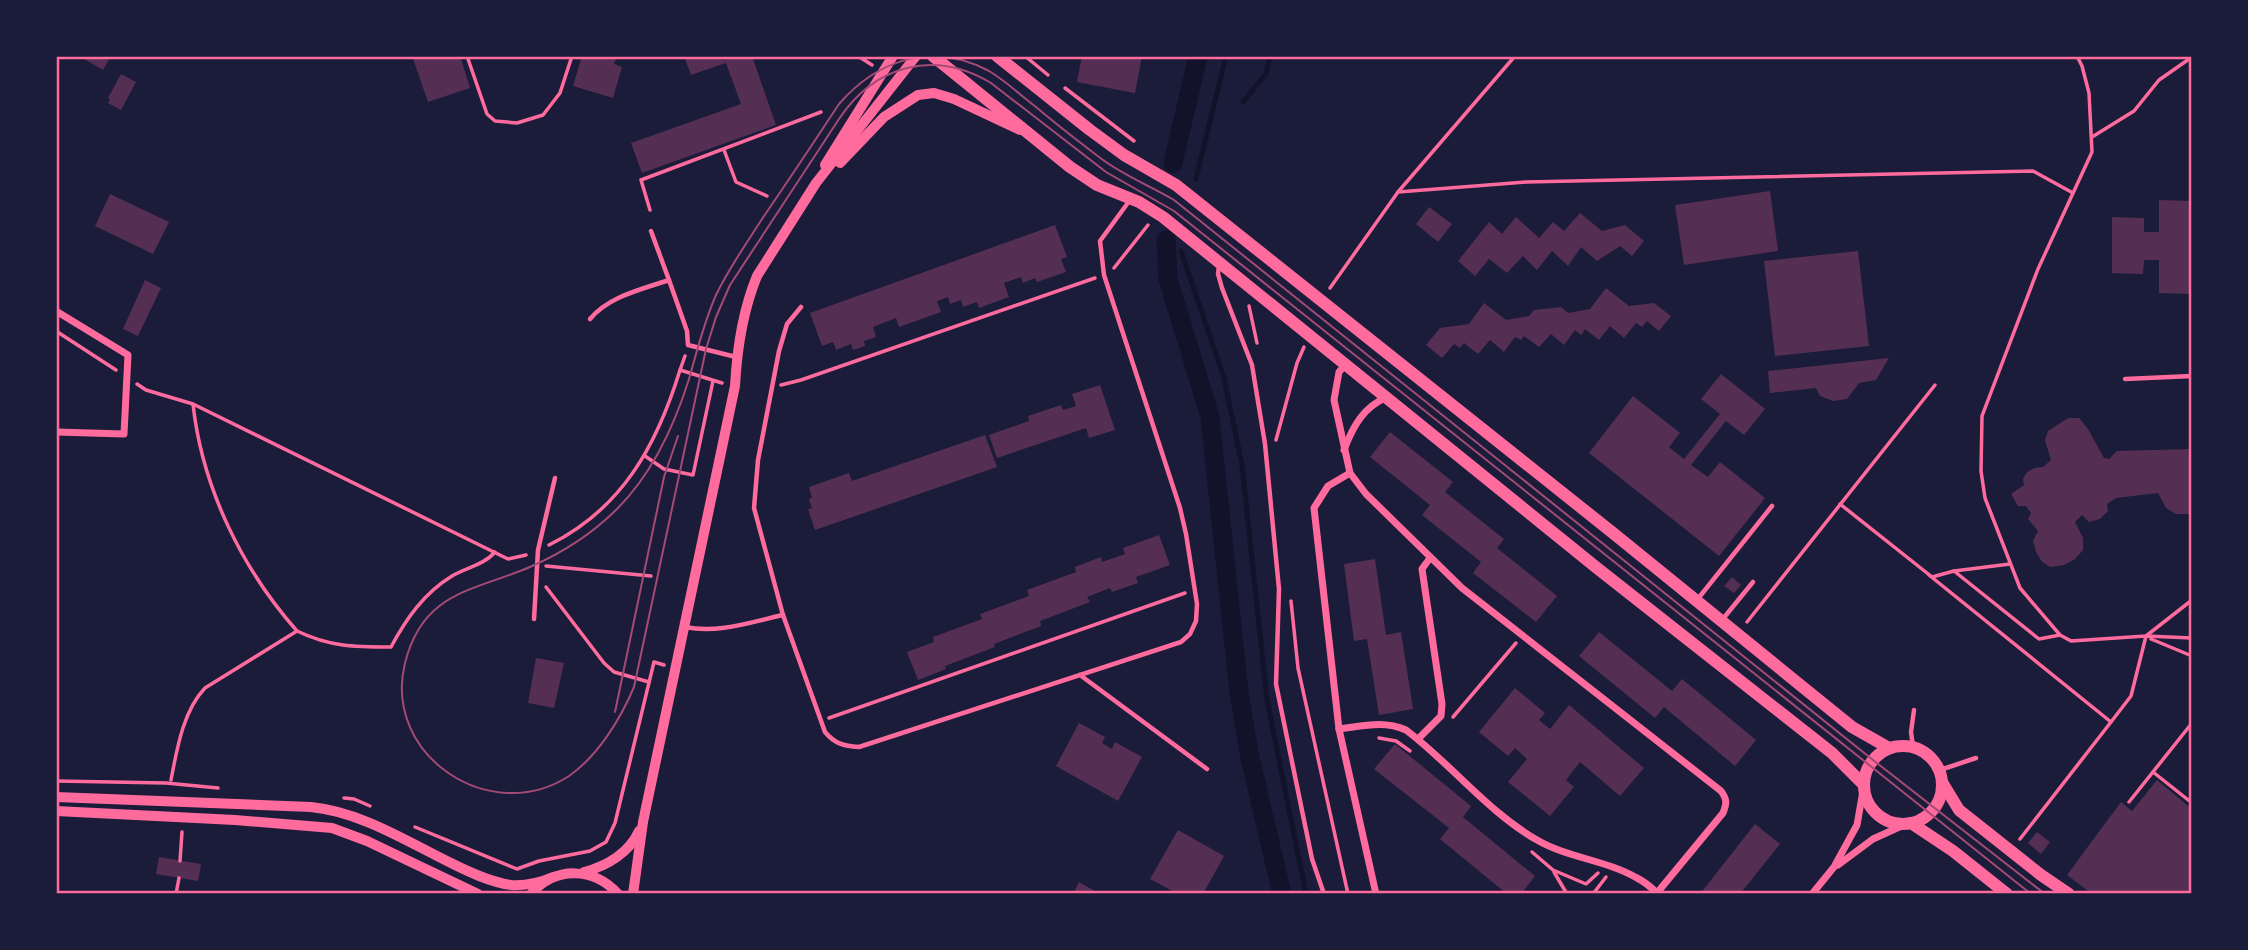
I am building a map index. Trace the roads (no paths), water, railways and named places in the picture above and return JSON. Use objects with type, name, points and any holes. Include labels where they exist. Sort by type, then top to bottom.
[{"type":"main road","points":[[933,56],[1089,180],[1131,198],[1163,217],[1597,568],[1832,753],[1864,785]]},
{"type":"main road","points":[[997,56],[1124,155],[1176,185],[1852,727],[1889,748]]},
{"type":"main road","points":[[1941,776],[1941,794],[1935,808],[1921,820],[1909,824],[1893,823],[1882,817],[1872,808],[1866,797],[1865,775],[1873,760],[1889,748],[1901,746],[1924,752],[1933,760],[1959,810],[2069,894]]},
{"type":"main road","points":[[1909,824],[1953,851],[2007,894]]},
{"type":"street","points":[[633,894],[643,822],[735,386],[737,358],[751,292],[757,276],[893,56]]},
{"type":"street","points":[[816,183],[916,56]]},
{"type":"street","points":[[816,183],[844,159],[884,117],[918,95],[934,93],[954,99],[1032,135]]},
{"type":"street","points":[[56,311],[128,355],[124,434],[56,432]]},
{"type":"street","points":[[1339,729],[1378,723],[1393,724],[1418,739],[1516,826],[1538,841],[1623,871],[1640,879],[1658,894],[1723,813],[1727,804],[1725,797],[1712,783],[1462,588],[1366,494],[1350,473],[1334,400],[1339,373],[1346,364]]},
{"type":"street","points":[[1344,450],[1352,430],[1362,416],[1374,402],[1388,397]]},
{"type":"street","points":[[1350,473],[1328,486],[1314,508],[1339,729],[1376,894]]},
{"type":"street","points":[[1418,739],[1441,716],[1442,704],[1422,569],[1430,558]]},
{"type":"street","points":[[1812,894],[1834,867],[1857,825],[1864,785]]},
{"type":"street","points":[[56,797],[338,810],[497,882],[530,885],[553,877],[598,868],[619,856],[636,836],[643,822]]},
{"type":"street","points":[[56,811],[332,828],[367,841],[478,894]]},
{"type":"street","points":[[1834,867],[1873,839],[1909,824]]},
{"type":"street","points":[[575,873],[600,879],[618,894]]},
{"type":"street","points":[[531,894],[553,877]]},
{"type":"lane","points":[[801,307],[787,324],[772,386],[758,460],[754,508],[783,615],[825,732],[844,747],[859,747],[1181,642],[1190,634],[1196,621],[1195,589],[1180,508],[1104,275],[1100,241],[1131,198]]},
{"type":"lane","points":[[651,231],[687,331],[688,345],[737,358]]},
{"type":"lane","points":[[1220,262],[1218,274],[1222,288],[1252,365],[1265,444],[1279,589],[1276,684],[1311,859],[1324,894]]},
{"type":"lane","points":[[590,318],[599,308],[631,293],[669,281]]},
{"type":"lane","points":[[2125,379],[2192,376]]},
{"type":"lane","points":[[534,620],[538,550],[555,478]]},
{"type":"lane","points":[[1696,600],[1772,506]]},
{"type":"lane","points":[[1721,620],[1753,582]]},
{"type":"lane","points":[[684,627],[717,629],[783,615]]},
{"type":"lane","points":[[1080,675],[1207,769]]},
{"type":"lane","points":[[1913,747],[1911,732],[1914,710]]},
{"type":"lane","points":[[1941,776],[1976,758]]},
{"type":"waterway","points":[[1173,163],[1198,56]]},
{"type":"waterway","points":[[1196,179],[1226,56]]},
{"type":"waterway","points":[[1243,102],[1266,74],[1270,56]]},
{"type":"waterway","points":[[1166,240],[1168,279],[1210,417],[1239,693],[1250,758],[1282,894]]},
{"type":"waterway","points":[[1181,251],[1224,378],[1242,465],[1267,700],[1306,894]]},
{"type":"tram line","points":[[2031,894],[1174,211],[1106,172],[991,83],[948,67],[927,65],[907,68],[870,86],[854,101],[839,119],[730,285],[706,349],[634,687],[615,724],[590,758],[569,776],[539,790],[507,793],[477,787],[449,774],[426,753],[410,727],[402,697],[405,663],[413,639],[424,621],[438,607],[471,589],[554,556],[597,527],[630,495],[652,465],[669,432],[721,285],[839,104],[854,88],[889,66],[908,59],[948,57],[989,71],[1108,163],[1174,200],[1873,760],[2045,894]]},
{"type":"tram line","points":[[615,712],[664,477],[678,436]]}]
